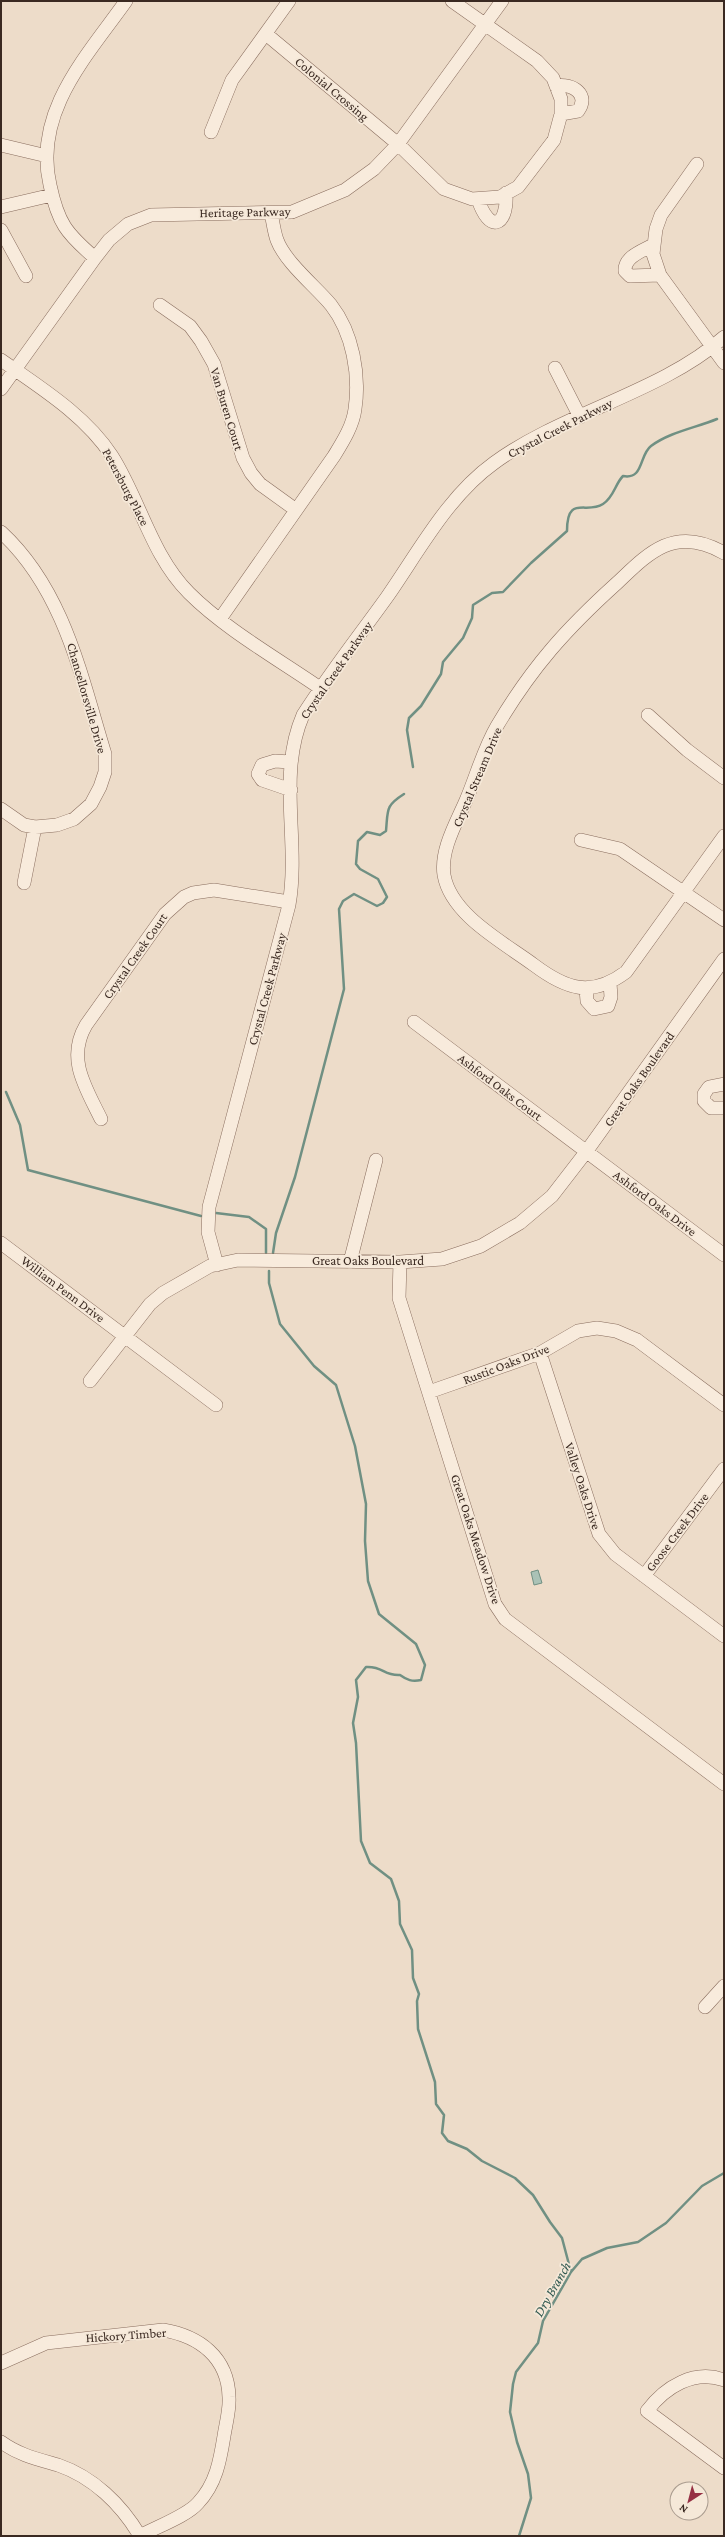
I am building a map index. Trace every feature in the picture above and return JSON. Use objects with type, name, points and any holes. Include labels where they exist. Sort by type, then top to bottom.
[{"type":"street","points":[[95,258],[71,238],[59,220],[47,172],[46,156],[50,124],[58,102],[68,83],[126,1]]},
{"type":"street","points":[[211,132],[232,80],[289,1]]},
{"type":"street","points":[[452,1],[537,61],[556,86],[561,99],[561,114],[578,111],[583,100],[581,94],[576,89],[567,86],[556,86]]},
{"type":"street","name":"Heritage Parkway","points":[[1,389],[95,258],[109,240],[128,224],[151,215],[292,212],[345,190],[374,169],[398,144],[502,1]]},
{"type":"street","name":"Colonial Crossing","points":[[266,34],[398,144],[444,189],[472,199],[500,197],[518,187],[554,140],[561,114]]},
{"type":"street","points":[[1,145],[46,156]]},
{"type":"street","points":[[697,164],[661,215],[653,246],[653,254],[660,275],[724,363]]},
{"type":"street","points":[[478,199],[484,216],[489,221],[495,222],[502,218],[507,209],[506,193]]},
{"type":"street","points":[[1,206],[52,195]]},
{"type":"street","points":[[220,619],[344,440],[355,411],[356,385],[354,356],[346,329],[332,306],[283,252],[277,240],[271,213]]},
{"type":"street","points":[[1,230],[26,276]]},
{"type":"street","points":[[653,246],[628,260],[625,265],[625,271],[630,276],[660,275]]},
{"type":"street","name":"Van Buren Court","points":[[160,305],[190,326],[211,359],[242,458],[251,473],[260,484],[296,510]]},
{"type":"street","name":"Crystal Creek Parkway","points":[[217,1265],[208,1232],[209,1207],[289,902],[294,870],[290,762],[297,729],[320,688],[446,512],[470,485],[495,462],[666,374],[712,347],[724,336]]},
{"type":"street","name":"Petersburg Place","points":[[1,360],[80,417],[97,436],[113,457],[167,567],[188,592],[220,619],[320,688]]},
{"type":"street","points":[[555,368],[580,417]]},
{"type":"street","name":"Chancellorsville Drive","points":[[1,532],[37,576],[55,606],[70,637],[105,754],[105,772],[91,804],[74,819],[57,825],[35,827],[24,825],[1,809]]},
{"type":"street","name":"Crystal Stream Drive","points":[[724,553],[712,546],[694,541],[664,546],[643,560],[575,621],[541,660],[497,726],[449,841],[444,859],[444,874],[456,904],[472,919],[549,977],[571,987],[586,989],[610,983],[626,972],[724,836]]},
{"type":"street","points":[[648,715],[687,750],[724,778]]},
{"type":"street","points":[[290,762],[275,761],[262,765],[258,774],[262,780],[291,790]]},
{"type":"street","points":[[24,883],[35,827]]},
{"type":"street","points":[[581,840],[620,849],[724,920]]},
{"type":"street","name":"Crystal Creek Court","points":[[101,1119],[77,1066],[77,1044],[86,1026],[170,907],[193,893],[214,890],[289,902]]},
{"type":"street","name":"Great Oaks Boulevard","points":[[90,1381],[124,1335],[163,1293],[190,1276],[217,1265],[238,1260],[400,1262],[442,1259],[481,1246],[520,1223],[552,1196],[586,1152],[724,959]]},
{"type":"street","points":[[586,989],[587,1001],[594,1009],[602,1009],[608,1006],[611,997],[610,983]]},
{"type":"street","name":"Ashford Oaks Court","points":[[414,1022],[586,1152]]},
{"type":"street","points":[[724,1084],[710,1087],[704,1094],[704,1101],[711,1108],[724,1108]]},
{"type":"street","name":"Ashford Oaks Drive","points":[[586,1152],[724,1254]]},
{"type":"street","points":[[350,1262],[376,1160]]},
{"type":"street","name":"William Penn Drive","points":[[1,1243],[216,1405]]},
{"type":"street","name":"Great Oaks Meadow Drive","points":[[400,1262],[399,1298],[495,1604],[505,1619],[724,1784]]},
{"type":"street","name":"Rustic Oaks Drive","points":[[429,1392],[540,1353],[578,1331],[597,1328],[616,1330],[637,1340],[724,1405]]},
{"type":"street","name":"Valley Oaks Drive","points":[[540,1353],[598,1534],[615,1554],[724,1636]]},
{"type":"street","name":"Goose Creek Drive","points":[[644,1576],[724,1469]]},
{"type":"street","points":[[705,2007],[724,1986]]},
{"type":"street","name":"Hickory Timber","points":[[1,2363],[46,2343],[163,2330],[181,2333],[197,2340],[210,2349],[226,2376],[229,2397],[220,2464],[214,2479],[198,2505],[140,2536]]},
{"type":"street","points":[[724,2380],[701,2377],[679,2382],[656,2398],[647,2411],[724,2468]]},
{"type":"street","points":[[1,2442],[25,2456],[58,2466],[92,2482],[119,2507],[140,2536]]},
{"type":"shaded area","points":[[538,1570],[542,1583],[534,1585],[531,1572]]},
{"type":"waterway","points":[[413,767],[407,730],[409,718],[421,706],[441,674],[443,662],[463,638],[472,618],[473,605],[492,593],[503,592],[531,563],[567,531],[570,513],[574,509],[597,507],[607,501],[623,476],[630,476],[638,471],[647,450],[651,446],[666,437],[717,419]]},
{"type":"waterway","points":[[273,1253],[276,1233],[295,1177],[344,989],[339,909],[343,901],[354,894],[377,906],[383,903],[387,897],[378,879],[360,869],[356,864],[358,841],[367,832],[380,835],[386,831],[390,805],[404,794]]},
{"type":"waterway","points":[[6,1092],[20,1125],[28,1170],[201,1216]]},
{"type":"waterway","points":[[216,1213],[249,1217],[266,1229],[266,1253]]},
{"type":"waterway","points":[[269,1271],[269,1283],[280,1324],[314,1366],[336,1385],[355,1446],[366,1504],[365,1541],[368,1581],[379,1614],[416,1644],[425,1665],[421,1680],[415,1681],[400,1675],[390,1674],[377,1668],[366,1667],[356,1680],[358,1697],[353,1723],[356,1743],[361,1841],[370,1863],[391,1879],[399,1901],[400,1924],[412,1950],[413,1978],[419,1994],[417,2001],[418,2029],[435,2082],[436,2104],[444,2115],[442,2133],[448,2141],[467,2149],[482,2161],[515,2178],[533,2195],[562,2238],[571,2272]]},
{"type":"waterway","name":"Dry Branch","points":[[519,2536],[531,2498],[528,2474],[517,2442],[510,2412],[513,2384],[516,2372],[538,2343],[543,2321],[571,2272],[582,2259],[607,2248],[638,2242],[666,2223],[702,2186],[724,2173]]}]
